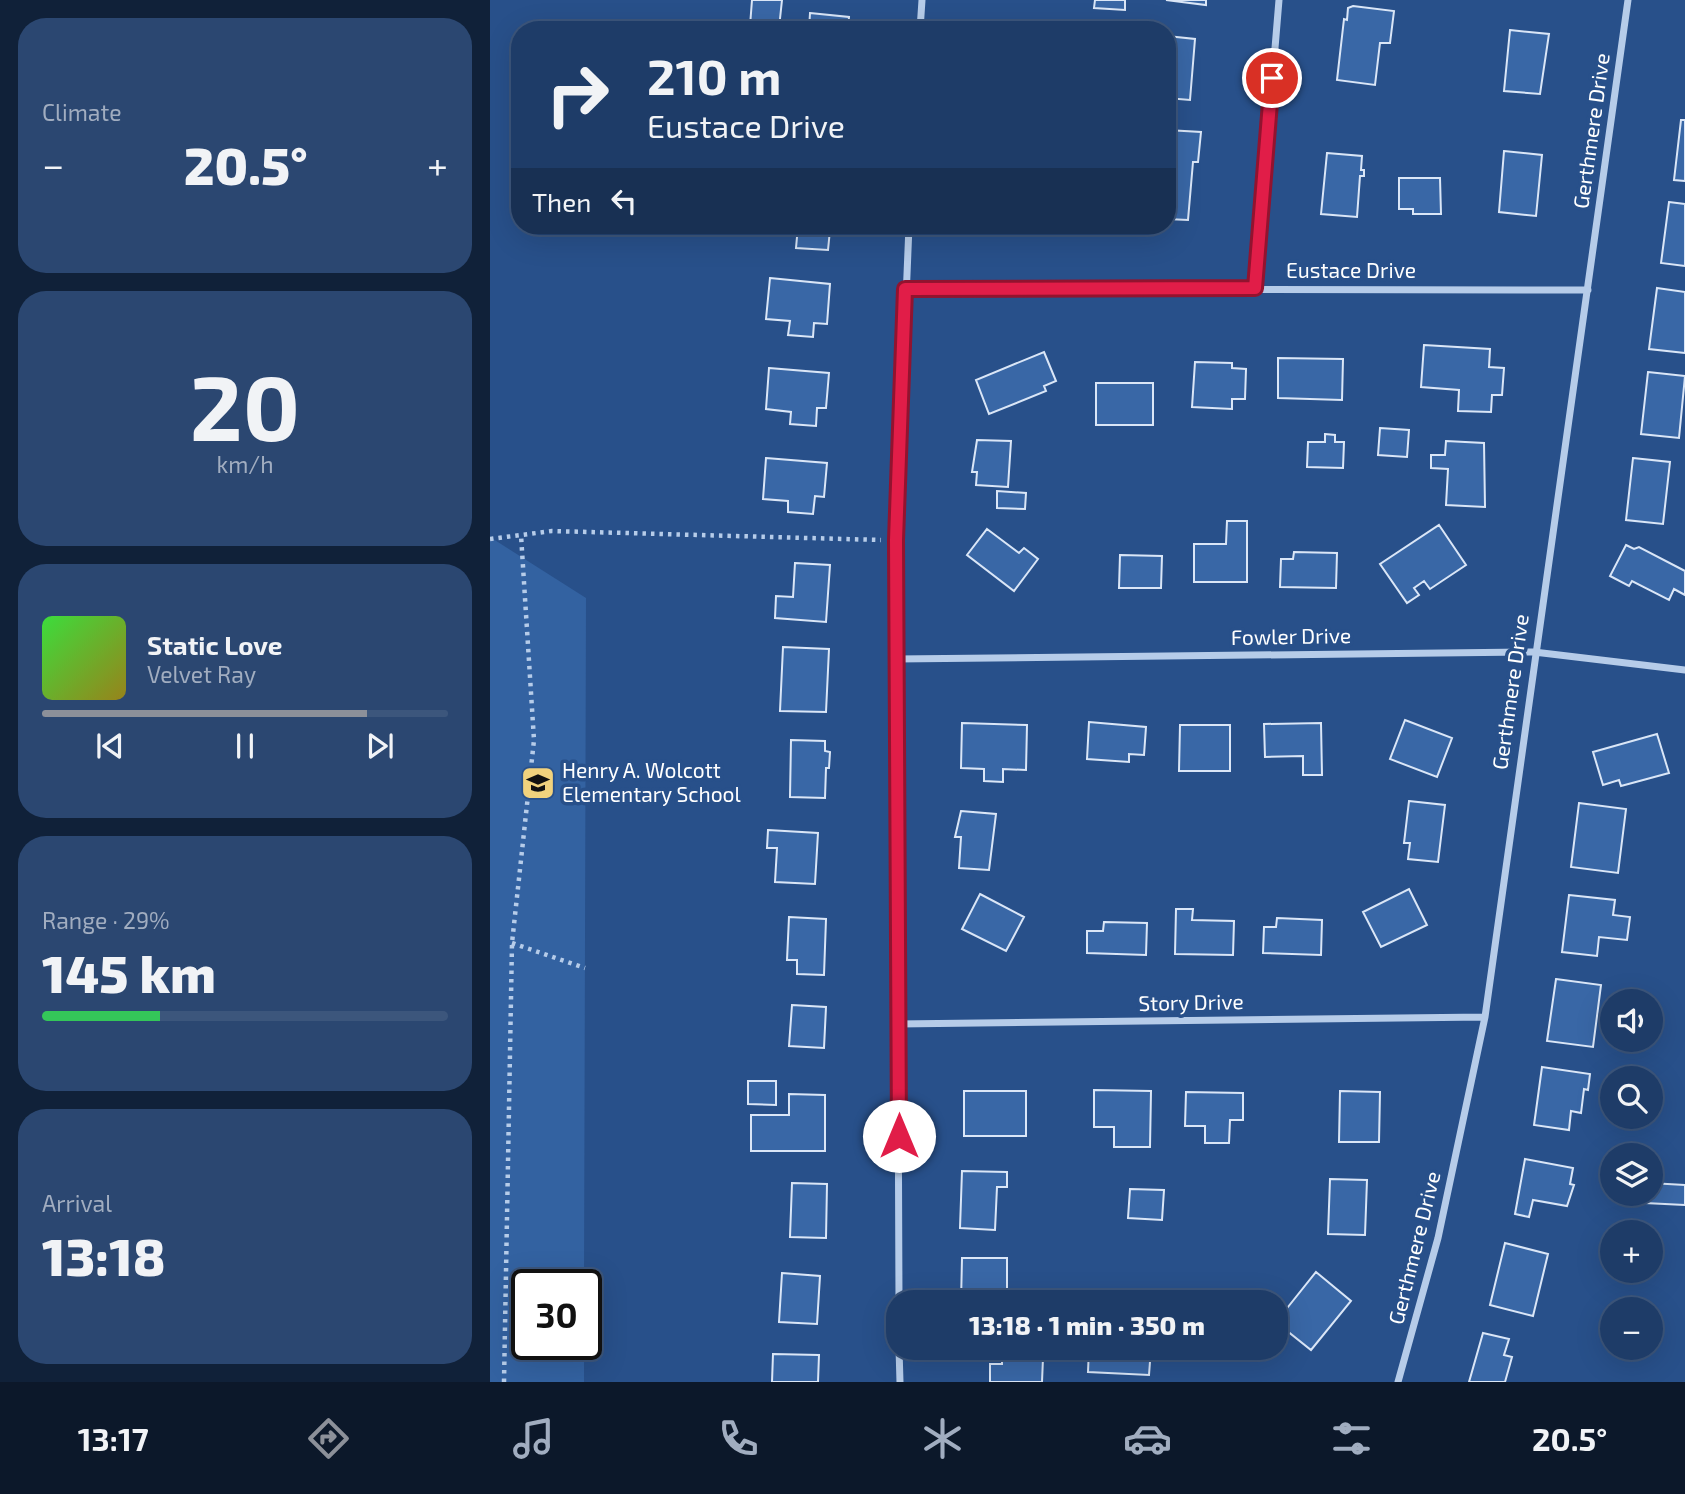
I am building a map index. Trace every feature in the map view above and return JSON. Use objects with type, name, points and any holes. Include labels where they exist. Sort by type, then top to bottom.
[{"type":"street","points":[[921,21],[922,0]]},
{"type":"street","points":[[1255,288],[1279,0]]},
{"type":"street","name":"Gerthmere Drive","points":[[1398,1382],[1438,1238],[1485,1017],[1534,652],[1628,0]]},
{"type":"street","points":[[899,1290],[896,540],[908,235]]},
{"type":"street","name":"Eustace Drive","points":[[905,289],[1588,290]]},
{"type":"street","name":"Fowler Drive","points":[[896,659],[1534,652],[1685,670]]},
{"type":"street","name":"Story Drive","points":[[898,1024],[1485,1017]]},
{"type":"street","points":[[900,1360],[900,1382]]},
{"type":"path","points":[[490,539],[552,531],[896,540]]},
{"type":"path","points":[[504,1382],[512,943],[534,740],[521,535]]},
{"type":"path","points":[[512,943],[585,968]]},
{"type":"shaded area","name":"Henry A. Wolcott Elementary School","points":[[490,537],[586,598],[584,1269],[511,1269],[511,1360],[584,1360],[584,1382],[490,1382]]},
{"type":"building","points":[[752,0],[782,0],[780,21],[750,21]]},
{"type":"building","points":[[1095,0],[1125,0],[1125,10],[1094,8]]},
{"type":"building","points":[[1166,0],[1206,0],[1206,5]]},
{"type":"building","points":[[1353,6],[1394,11],[1390,43],[1380,43],[1375,85],[1337,80],[1344,19],[1347,20],[1348,8]]},
{"type":"building","points":[[810,13],[849,17],[849,21],[810,21]]},
{"type":"building","points":[[1510,30],[1549,34],[1540,94],[1504,91]]},
{"type":"building","points":[[1176,37],[1195,39],[1190,100],[1176,99]]},
{"type":"building","points":[[1681,120],[1685,120],[1685,181],[1674,180]]},
{"type":"building","points":[[1176,131],[1201,132],[1198,162],[1193,162],[1188,220],[1176,219]]},
{"type":"building","points":[[1504,151],[1542,155],[1536,216],[1499,212]]},
{"type":"building","points":[[1327,153],[1362,156],[1361,170],[1364,170],[1364,176],[1360,176],[1357,217],[1321,214]]},
{"type":"building","points":[[1399,178],[1440,178],[1441,214],[1413,214],[1413,209],[1399,209]]},
{"type":"building","points":[[1669,202],[1685,204],[1685,266],[1661,263]]},
{"type":"building","points":[[797,235],[830,235],[828,250],[796,248]]},
{"type":"building","points":[[770,278],[830,284],[827,324],[814,323],[813,337],[788,335],[790,321],[766,319]]},
{"type":"building","points":[[1657,288],[1685,292],[1685,353],[1649,349]]},
{"type":"building","points":[[1424,345],[1490,349],[1489,367],[1504,368],[1502,395],[1492,395],[1491,412],[1458,411],[1459,390],[1421,387]]},
{"type":"building","points":[[1044,352],[1056,381],[1044,386],[1046,391],[989,414],[976,380]]},
{"type":"building","points":[[1278,358],[1343,359],[1342,400],[1278,398]]},
{"type":"building","points":[[1195,362],[1232,363],[1232,368],[1246,369],[1245,399],[1232,399],[1232,409],[1192,407]]},
{"type":"building","points":[[769,368],[829,373],[826,408],[817,408],[816,426],[790,424],[791,412],[766,409]]},
{"type":"building","points":[[1648,372],[1685,376],[1679,438],[1641,434]]},
{"type":"building","points":[[1096,383],[1153,383],[1153,425],[1096,425]]},
{"type":"building","points":[[1380,428],[1409,430],[1407,457],[1378,455]]},
{"type":"building","points":[[1325,434],[1335,435],[1335,442],[1344,442],[1343,468],[1307,467],[1308,442],[1325,442]]},
{"type":"building","points":[[977,440],[1011,441],[1008,487],[976,485],[977,472],[972,472]]},
{"type":"building","points":[[1446,441],[1484,443],[1485,507],[1446,505],[1448,469],[1431,468],[1431,455],[1445,455]]},
{"type":"building","points":[[766,458],[827,463],[824,497],[815,496],[813,514],[788,512],[788,501],[763,499]]},
{"type":"building","points":[[1633,458],[1670,462],[1663,524],[1626,520]]},
{"type":"building","points":[[997,491],[1026,493],[1025,509],[997,508]]},
{"type":"building","points":[[1227,521],[1247,521],[1247,582],[1194,582],[1194,544],[1226,544]]},
{"type":"building","points":[[1439,525],[1466,565],[1430,589],[1424,581],[1414,588],[1419,595],[1407,603],[1380,564]]},
{"type":"building","points":[[987,529],[1019,553],[1024,548],[1038,559],[1014,591],[967,555]]},
{"type":"building","points":[[1626,545],[1634,549],[1639,547],[1685,571],[1685,595],[1674,589],[1669,600],[1632,581],[1629,586],[1610,576]]},
{"type":"building","points":[[1294,552],[1337,553],[1336,588],[1280,587],[1281,559],[1293,559]]},
{"type":"building","points":[[1120,555],[1162,556],[1161,588],[1119,588]]},
{"type":"building","points":[[795,563],[830,565],[826,622],[775,618],[776,596],[793,597]]},
{"type":"building","points":[[783,647],[829,649],[826,712],[780,711]]},
{"type":"building","points":[[1405,720],[1452,738],[1437,777],[1390,759]]},
{"type":"building","points":[[1089,722],[1146,727],[1144,755],[1129,754],[1129,762],[1087,759]]},
{"type":"building","points":[[962,723],[1027,725],[1026,770],[1003,769],[1003,782],[984,781],[984,769],[961,768]]},
{"type":"building","points":[[1321,723],[1322,775],[1303,775],[1303,756],[1265,757],[1264,724]]},
{"type":"building","points":[[1180,725],[1230,725],[1230,771],[1179,771]]},
{"type":"building","points":[[1657,734],[1669,773],[1621,786],[1619,780],[1603,785],[1593,752]]},
{"type":"building","points":[[791,740],[825,741],[825,751],[830,752],[829,768],[826,768],[825,798],[790,797]]},
{"type":"building","points":[[1409,801],[1445,805],[1438,862],[1408,859],[1410,843],[1404,843]]},
{"type":"building","points":[[1579,803],[1626,809],[1618,873],[1571,867]]},
{"type":"building","points":[[961,811],[996,814],[989,870],[959,868],[961,837],[955,837]]},
{"type":"building","points":[[768,830],[818,833],[815,884],[775,882],[777,848],[767,848]]},
{"type":"building","points":[[1409,889],[1427,925],[1381,947],[1363,912]]},
{"type":"building","points":[[980,894],[1024,917],[1006,951],[962,929]]},
{"type":"building","points":[[1569,895],[1615,900],[1613,915],[1630,917],[1627,940],[1599,937],[1597,956],[1562,952]]},
{"type":"building","points":[[1176,909],[1193,909],[1192,920],[1234,921],[1233,955],[1175,954]]},
{"type":"building","points":[[789,917],[826,919],[824,975],[797,974],[797,960],[787,960]]},
{"type":"building","points":[[1277,918],[1322,920],[1321,955],[1263,953],[1264,927],[1276,927]]},
{"type":"building","points":[[1104,922],[1147,923],[1146,955],[1087,953],[1087,931],[1103,931]]},
{"type":"building","points":[[1556,979],[1601,985],[1593,1047],[1547,1041]]},
{"type":"building","points":[[792,1005],[826,1007],[824,1048],[789,1046]]},
{"type":"building","points":[[1542,1067],[1590,1074],[1588,1090],[1584,1089],[1581,1113],[1571,1111],[1569,1130],[1534,1125]]},
{"type":"building","points":[[748,1081],[776,1081],[776,1105],[748,1104]]},
{"type":"building","points":[[1094,1090],[1151,1091],[1150,1147],[1114,1147],[1114,1127],[1094,1127]]},
{"type":"building","points":[[964,1091],[1026,1091],[1026,1136],[964,1136]]},
{"type":"building","points":[[1340,1091],[1380,1092],[1379,1142],[1339,1142]]},
{"type":"building","points":[[1186,1092],[1243,1093],[1243,1120],[1230,1120],[1229,1143],[1205,1143],[1205,1126],[1185,1126]]},
{"type":"building","points":[[789,1094],[825,1095],[825,1151],[751,1151],[751,1115],[789,1115]]},
{"type":"building","points":[[1525,1159],[1573,1168],[1570,1184],[1574,1185],[1567,1206],[1533,1200],[1529,1217],[1515,1214]]},
{"type":"building","points":[[962,1171],[1007,1172],[1007,1187],[997,1187],[995,1230],[960,1228]]},
{"type":"building","points":[[1330,1179],[1367,1180],[1365,1235],[1328,1234]]},
{"type":"building","points":[[792,1183],[827,1184],[826,1238],[790,1237]]},
{"type":"building","points":[[1663,1184],[1685,1185],[1685,1205],[1663,1204]]},
{"type":"building","points":[[1130,1189],[1164,1190],[1162,1220],[1128,1218]]},
{"type":"building","points":[[1505,1243],[1548,1254],[1533,1316],[1490,1305]]},
{"type":"building","points":[[962,1258],[1007,1258],[1007,1290],[961,1290]]},
{"type":"building","points":[[1316,1272],[1351,1301],[1311,1350],[1288,1332],[1288,1307]]},
{"type":"building","points":[[782,1273],[820,1276],[817,1324],[779,1322]]},
{"type":"building","points":[[1483,1333],[1509,1339],[1504,1355],[1512,1357],[1505,1382],[1469,1382]]},
{"type":"building","points":[[773,1354],[819,1355],[818,1382],[772,1382]]},
{"type":"building","points":[[1002,1360],[1043,1360],[1042,1382],[990,1382],[990,1364],[1002,1364]]},
{"type":"building","points":[[1088,1360],[1150,1360],[1149,1375],[1088,1372]]},
{"type":"place","name":"Henry A. Wolcott Elementary School","points":[[538,783]]},
{"type":"route","points":[[899,1136],[896,540],[905,289],[1255,288],[1272,78]]}]
